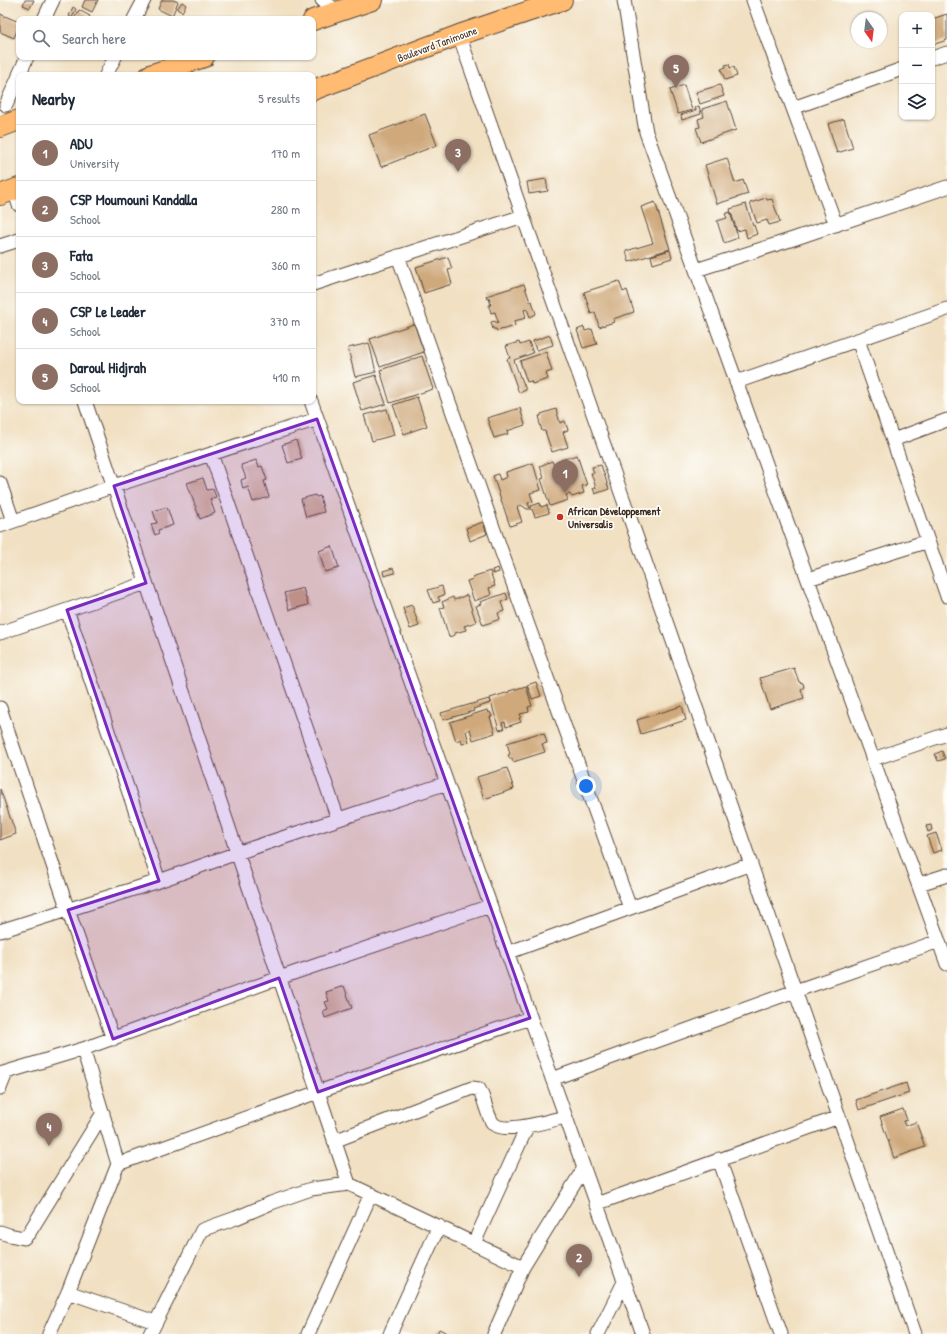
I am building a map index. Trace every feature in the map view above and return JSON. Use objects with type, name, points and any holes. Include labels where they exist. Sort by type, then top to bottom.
[{"type":"main road","points":[[316,19],[372,0]]},
{"type":"main road","name":"Boulevard Tanimoune","points":[[316,89],[459,35],[562,0]]},
{"type":"main road","points":[[163,72],[196,60]]},
{"type":"main road","points":[[0,127],[8,109]]},
{"type":"street","points":[[45,16],[53,0]]},
{"type":"street","points":[[136,16],[144,0]]},
{"type":"street","points":[[322,0],[338,12]]},
{"type":"street","points":[[624,0],[646,132],[947,964]]},
{"type":"street","points":[[753,0],[836,225]]},
{"type":"street","points":[[459,35],[915,1334]]},
{"type":"street","points":[[935,57],[947,53]]},
{"type":"street","points":[[20,72],[26,60]]},
{"type":"street","points":[[108,72],[114,60]]},
{"type":"street","points":[[793,108],[899,70]]},
{"type":"street","points":[[8,109],[16,84]]},
{"type":"street","points":[[696,270],[836,225],[947,187]]},
{"type":"street","points":[[316,283],[523,216]]},
{"type":"street","points":[[0,246],[16,241]]},
{"type":"street","points":[[398,256],[500,550],[630,908]]},
{"type":"street","points":[[736,382],[947,309]]},
{"type":"street","points":[[858,340],[947,596]]},
{"type":"street","points":[[86,404],[349,1184]]},
{"type":"street","points":[[312,404],[642,1334]]},
{"type":"street","points":[[0,526],[114,486],[317,419]]},
{"type":"street","points":[[893,440],[947,420]]},
{"type":"street","points":[[211,454],[338,819]]},
{"type":"street","points":[[0,483],[13,522]]},
{"type":"street","points":[[808,579],[928,542]]},
{"type":"street","points":[[0,633],[146,584]]},
{"type":"street","points":[[67,610],[159,881]]},
{"type":"street","points":[[0,708],[113,1038]]},
{"type":"street","points":[[873,759],[947,734]]},
{"type":"street","points":[[0,931],[159,881],[237,853],[447,783]]},
{"type":"street","points":[[507,953],[751,864]]},
{"type":"street","points":[[919,884],[947,875]]},
{"type":"street","points":[[0,1088],[3,1073],[83,1049],[279,978],[490,906]]},
{"type":"street","points":[[552,1079],[939,941]]},
{"type":"street","points":[[118,1164],[530,1018]]},
{"type":"street","points":[[49,1334],[68,1292],[118,1164],[83,1049]]},
{"type":"street","points":[[334,1141],[472,1088],[479,1089],[492,1122],[499,1128],[527,1127],[565,1117]]},
{"type":"street","points":[[0,1232],[24,1238],[29,1233],[103,1113]]},
{"type":"street","points":[[596,1204],[839,1117]]},
{"type":"street","points":[[474,1243],[527,1127]]},
{"type":"street","points":[[720,1159],[780,1334]]},
{"type":"street","points":[[494,1334],[523,1267],[584,1168]]},
{"type":"street","points":[[68,1292],[152,1328],[202,1230],[236,1218],[271,1203],[312,1189],[349,1184],[523,1267]]},
{"type":"street","points":[[308,1334],[370,1194]]},
{"type":"street","points":[[390,1334],[439,1226]]},
{"type":"street","points":[[598,1334],[624,1282]]},
{"type":"highlighted area","points":[[317,419],[530,1018],[318,1092],[279,978],[113,1039],[68,910],[159,881],[67,610],[146,583],[114,486]]},
{"type":"building","points":[[25,0],[34,0],[30,8],[23,5]]},
{"type":"building","points":[[85,0],[98,0],[92,12],[82,7]]},
{"type":"building","points":[[162,0],[173,0],[178,2],[172,16],[158,9]]},
{"type":"building","points":[[182,2],[186,5],[182,12],[177,9]]},
{"type":"building","points":[[73,7],[76,9],[73,16],[69,16]]},
{"type":"building","points":[[79,10],[90,16],[76,16]]},
{"type":"building","points":[[0,14],[16,21],[16,33],[14,38],[0,32]]},
{"type":"building","points":[[947,14],[947,40],[935,44],[935,18]]},
{"type":"building","points":[[729,64],[730,68],[734,67],[737,76],[725,80],[721,69],[726,67],[725,65]]},
{"type":"building","points":[[684,85],[692,110],[678,114],[670,90]]},
{"type":"building","points":[[720,85],[724,96],[700,104],[696,92]]},
{"type":"building","points":[[727,101],[736,130],[701,142],[696,128],[700,127],[698,119],[704,117],[702,109]]},
{"type":"building","points":[[699,106],[701,114],[682,120],[681,115],[696,110],[695,107]]},
{"type":"building","points":[[425,114],[437,145],[381,167],[369,135]]},
{"type":"building","points":[[844,119],[853,148],[837,153],[828,124]]},
{"type":"building","points":[[727,158],[735,183],[743,180],[748,194],[717,204],[705,165]]},
{"type":"building","points":[[546,179],[548,191],[529,194],[527,182]]},
{"type":"building","points":[[766,198],[767,200],[772,199],[780,222],[769,225],[767,220],[757,223],[750,203]]},
{"type":"building","points":[[655,202],[670,249],[629,262],[626,251],[653,243],[641,207]]},
{"type":"building","points":[[746,204],[757,234],[747,238],[745,229],[737,231],[730,209]]},
{"type":"building","points":[[730,212],[738,238],[724,243],[717,221],[727,218],[725,214]]},
{"type":"building","points":[[670,250],[672,258],[653,264],[651,256]]},
{"type":"building","points":[[448,257],[452,269],[448,270],[452,284],[424,293],[416,267]]},
{"type":"building","points":[[619,281],[623,292],[627,290],[634,312],[613,319],[614,322],[599,327],[595,312],[591,314],[584,292]]},
{"type":"building","points":[[524,284],[536,314],[530,317],[527,309],[524,310],[526,318],[514,321],[515,326],[497,331],[496,329],[493,329],[491,322],[498,322],[495,312],[491,313],[489,298],[487,299],[486,296]]},
{"type":"building","points":[[414,324],[424,352],[380,367],[370,339]]},
{"type":"building","points":[[584,327],[585,331],[592,329],[597,344],[583,348],[577,330]]},
{"type":"building","points":[[550,335],[553,345],[536,350],[533,341]]},
{"type":"building","points":[[519,342],[520,345],[529,342],[533,353],[514,360],[526,390],[519,393],[507,359],[510,358],[506,346]]},
{"type":"building","points":[[369,343],[376,372],[355,377],[348,348]]},
{"type":"building","points":[[546,352],[552,371],[546,373],[548,379],[532,384],[531,381],[527,382],[520,361]]},
{"type":"building","points":[[422,356],[433,389],[390,403],[380,370]]},
{"type":"building","points":[[376,375],[386,404],[362,411],[353,382]]},
{"type":"building","points":[[417,397],[427,426],[404,434],[393,405]]},
{"type":"building","points":[[520,408],[525,425],[507,431],[508,434],[494,438],[487,418]]},
{"type":"building","points":[[387,409],[394,435],[372,441],[364,415]]},
{"type":"building","points":[[556,409],[560,423],[565,421],[568,430],[563,432],[568,447],[552,452],[545,431],[542,431],[539,416]]},
{"type":"building","points":[[296,440],[302,459],[288,463],[282,445]]},
{"type":"building","points":[[577,455],[587,485],[582,486],[584,493],[572,497],[570,494],[566,495],[568,500],[550,506],[541,479],[544,478],[540,466],[552,461],[554,465],[561,463],[561,460]]},
{"type":"building","points":[[256,460],[259,467],[262,466],[267,480],[264,481],[269,497],[253,502],[248,487],[243,489],[241,480],[246,478],[241,465]]},
{"type":"building","points":[[533,463],[541,490],[530,493],[533,502],[528,503],[530,508],[532,507],[531,506],[540,503],[541,507],[547,505],[549,513],[535,517],[532,509],[527,509],[521,505],[517,507],[522,522],[510,526],[493,476],[498,474],[500,480],[507,477],[506,472]]},
{"type":"building","points":[[601,465],[609,489],[595,494],[593,488],[596,488],[591,473],[594,473],[592,467]]},
{"type":"building","points":[[203,478],[207,490],[213,489],[216,497],[210,499],[215,513],[200,519],[187,483]]},
{"type":"building","points":[[315,495],[316,497],[320,496],[324,512],[306,517],[301,499]]},
{"type":"building","points":[[167,507],[173,525],[158,530],[159,533],[155,535],[151,524],[157,523],[153,511]]},
{"type":"building","points":[[483,522],[487,534],[470,541],[466,528]]},
{"type":"building","points":[[332,546],[339,568],[325,572],[319,551]]},
{"type":"building","points":[[393,568],[395,573],[384,576],[383,571]]},
{"type":"building","points":[[498,568],[499,572],[493,574],[492,570]]},
{"type":"building","points":[[490,571],[495,586],[489,588],[491,595],[474,601],[467,581],[473,579],[472,577]]},
{"type":"building","points":[[442,586],[444,595],[438,597],[440,601],[433,603],[428,590]]},
{"type":"building","points":[[303,588],[308,605],[289,610],[284,593]]},
{"type":"building","points":[[506,593],[508,599],[501,602],[504,611],[498,613],[500,619],[483,625],[476,606],[481,604],[480,602]]},
{"type":"building","points":[[467,595],[476,622],[464,626],[466,630],[455,633],[455,635],[449,637],[440,608],[444,607],[442,602],[453,597],[454,600]]},
{"type":"building","points":[[412,605],[419,626],[410,629],[403,608]]},
{"type":"building","points":[[794,668],[799,682],[803,683],[804,687],[801,689],[804,698],[770,709],[760,678]]},
{"type":"building","points":[[536,682],[541,696],[532,699],[527,685]]},
{"type":"building","points":[[526,686],[532,706],[528,707],[529,712],[520,714],[521,717],[519,718],[521,722],[506,727],[505,722],[502,723],[504,729],[499,730],[490,698]]},
{"type":"building","points":[[489,699],[490,703],[473,709],[474,711],[443,720],[441,713]]},
{"type":"building","points":[[682,706],[686,720],[641,734],[637,720]]},
{"type":"building","points":[[487,710],[488,713],[490,712],[492,717],[490,717],[495,733],[473,740],[470,729],[466,731],[469,742],[462,744],[461,739],[456,741],[450,722]]},
{"type":"building","points":[[539,733],[544,733],[547,743],[542,744],[545,752],[513,762],[512,759],[510,759],[508,755],[510,754],[507,743]]},
{"type":"building","points":[[942,751],[945,759],[938,761],[935,754]]},
{"type":"building","points":[[507,768],[514,789],[484,799],[477,777]]},
{"type":"building","points":[[0,789],[16,834],[0,840]]},
{"type":"building","points":[[931,825],[932,830],[928,832],[926,826]]},
{"type":"building","points":[[936,833],[942,850],[933,853],[927,836]]},
{"type":"building","points":[[344,986],[352,1008],[325,1018],[323,1011],[328,1009],[325,1002],[329,1001],[326,992]]},
{"type":"building","points":[[906,1083],[909,1093],[859,1110],[856,1100]]},
{"type":"building","points":[[903,1109],[907,1120],[903,1121],[905,1126],[916,1122],[925,1147],[894,1158],[880,1117]]},
{"type":"building","points":[[439,1329],[449,1334],[437,1334]]},
{"type":"place","name":"Daroul Hidjrah","points":[[676,88]]},
{"type":"place","name":"Fata","points":[[458,172]]},
{"type":"place","name":"ADU","points":[[565,493]]},
{"type":"place","name":"African Développement Universalis","points":[[560,517]]},
{"type":"place","name":"CSP Le Leader","points":[[49,1146]]},
{"type":"place","name":"CSP Moumouni Kandalla","points":[[579,1277]]}]
